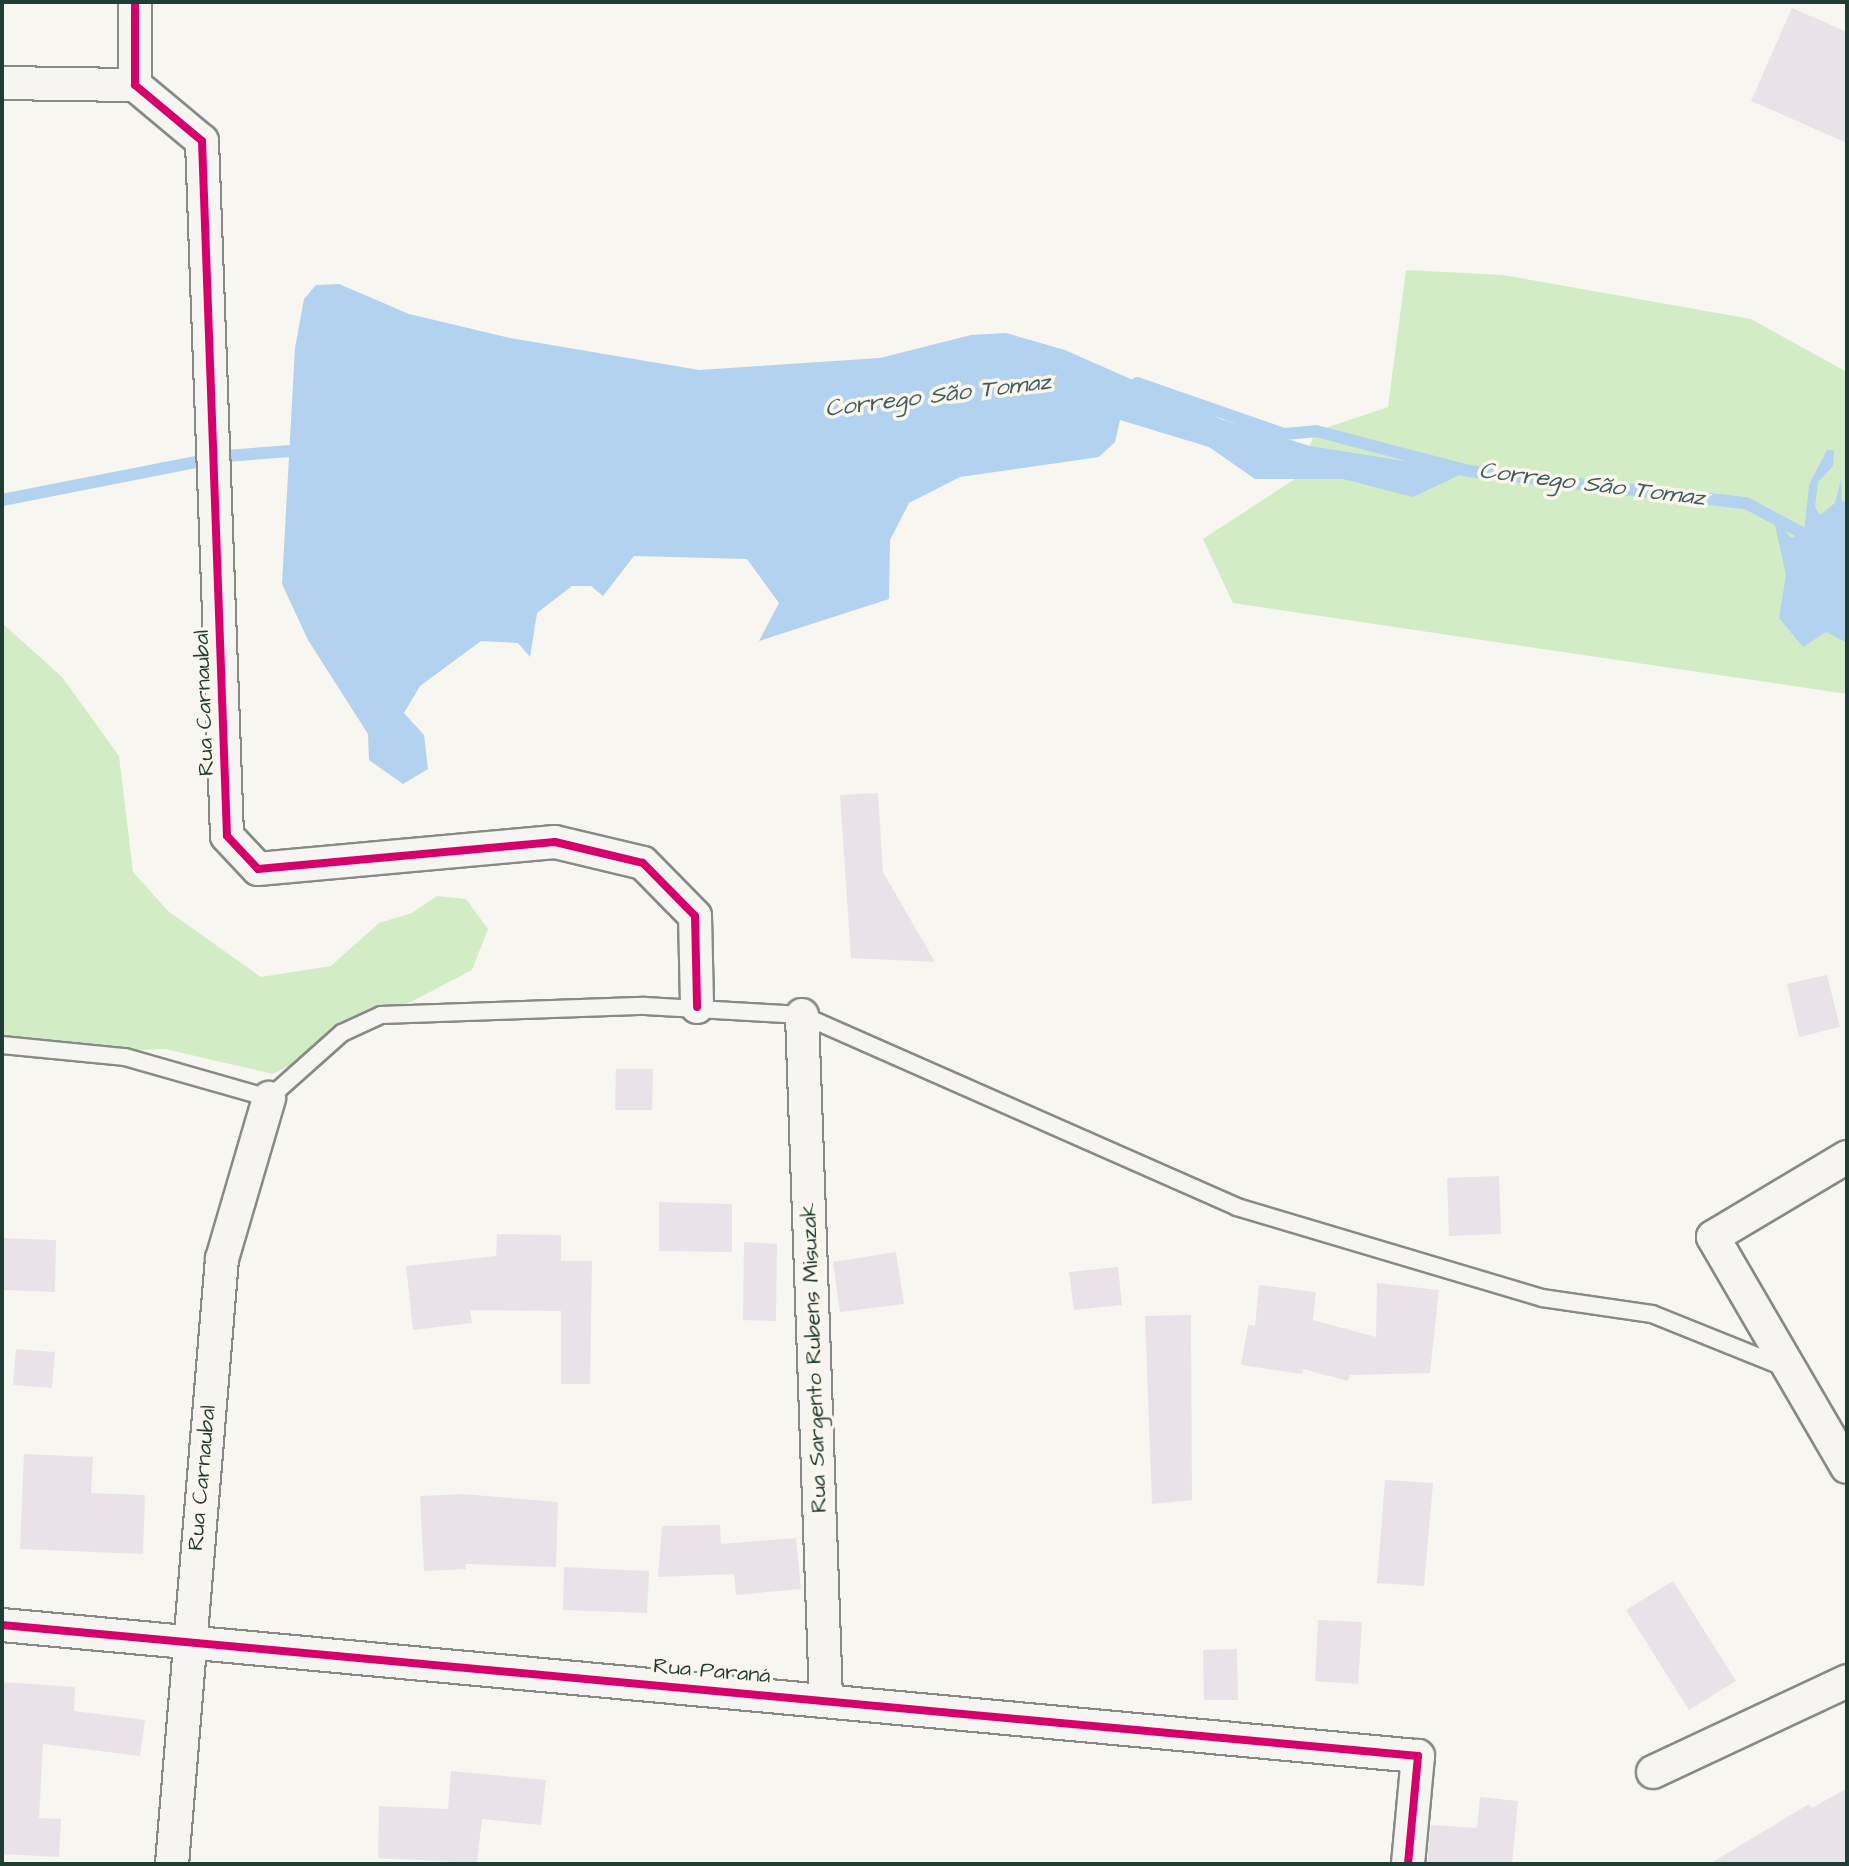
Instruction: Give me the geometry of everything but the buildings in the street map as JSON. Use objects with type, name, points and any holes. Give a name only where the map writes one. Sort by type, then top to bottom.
[{"type":"street","points":[[2,83],[135,85],[135,2]]},
{"type":"street","name":"Rua Carnaubal","points":[[135,85],[202,141],[227,836],[258,869],[555,842],[643,863],[695,916],[697,1007]]},
{"type":"street","name":"Rua Sargento Rubens Misuzak","points":[[802,1015],[826,1700]]},
{"type":"street","name":"Rua Carnaubal","points":[[172,1864],[188,1640],[222,1259],[269,1098]]},
{"type":"street","points":[[1847,1157],[1713,1237],[1795,1372],[1847,1467]]},
{"type":"street","name":"Rua Paraná","points":[[2,1625],[1418,1756],[1408,1864]]},
{"type":"street","points":[[1653,1772],[1847,1681]]},
{"type":"lane","points":[[2,1045],[125,1057],[269,1098],[342,1033],[381,1015],[697,1007],[802,1015],[1237,1207],[1542,1298],[1652,1314],[1795,1372]]},
{"type":"green space","points":[[1406,270],[1503,275],[1751,319],[1847,372],[1847,694],[1233,603],[1203,539],[1295,479],[1316,431],[1388,407]]},
{"type":"green space","points":[[2,623],[62,677],[119,756],[133,872],[168,911],[261,977],[331,966],[379,923],[412,913],[437,896],[466,899],[488,929],[472,970],[273,1074],[165,1049],[2,1055]]},
{"type":"water","points":[[339,284],[409,314],[510,338],[699,370],[880,358],[971,335],[1006,333],[1065,350],[1221,419],[1310,446],[1468,471],[1413,497],[1343,479],[1255,479],[1209,447],[1120,420],[1115,442],[1099,457],[960,477],[909,503],[890,540],[889,599],[759,641],[779,603],[747,559],[634,556],[603,596],[591,586],[572,586],[537,613],[530,657],[518,643],[481,641],[420,686],[404,713],[424,735],[428,769],[403,784],[369,760],[368,734],[308,640],[282,584],[295,348],[304,299],[316,285]]},
{"type":"water","points":[[1827,450],[1834,450],[1833,466],[1818,482],[1815,507],[1820,515],[1835,503],[1841,479],[1842,502],[1847,500],[1847,643],[1826,632],[1803,647],[1779,618],[1786,575],[1773,516],[1791,538],[1804,533],[1809,485]]},
{"type":"waterway","name":"Corrego São Tomaz","points":[[1137,383],[1284,434],[1316,431],[1468,471],[1746,503],[1817,541]]},
{"type":"waterway","name":"Corrego São Tomaz","points":[[2,500],[226,456],[304,450]]},
{"type":"cycle path","points":[[135,2],[135,85],[202,141],[227,836],[258,869],[555,842],[643,863],[695,916],[697,1007]]},
{"type":"cycle path","points":[[2,1625],[1418,1756],[1408,1864]]}]
